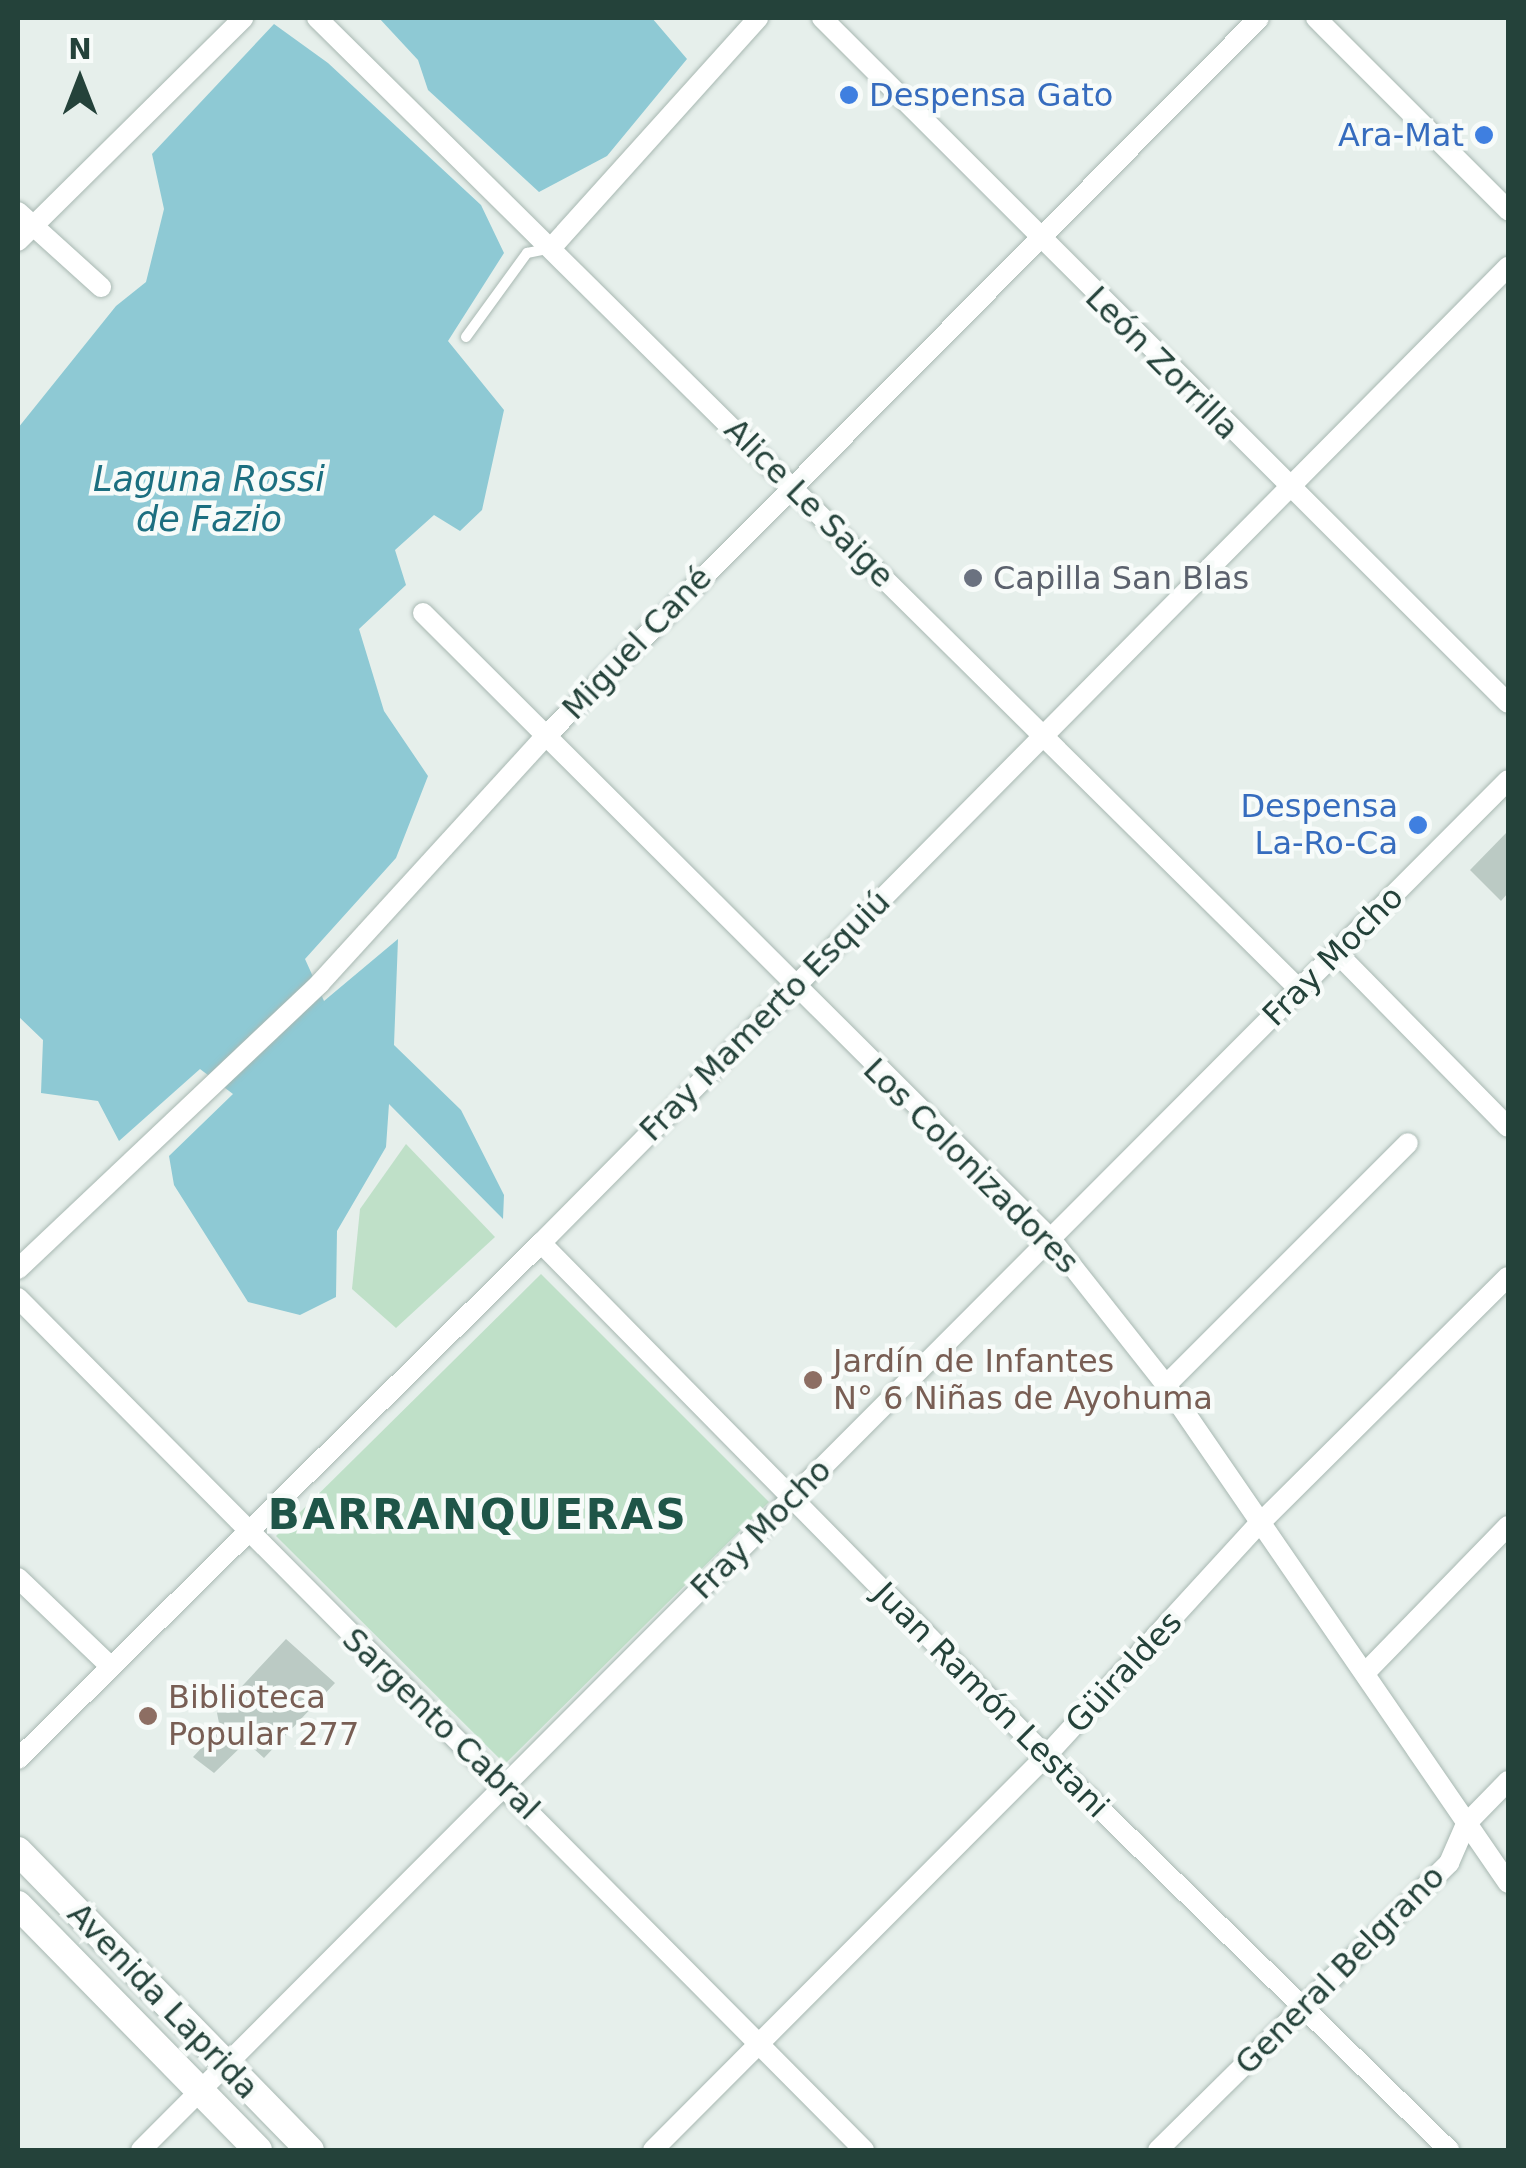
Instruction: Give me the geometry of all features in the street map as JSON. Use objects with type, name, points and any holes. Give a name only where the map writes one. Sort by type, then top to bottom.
[{"type":"main road","name":"Avenida Laprida","points":[[18,1851],[310,2150]]},
{"type":"main road","name":"Avenida Laprida","points":[[18,1905],[258,2150]]},
{"type":"street","points":[[101,287],[22,226],[243,18]]},
{"type":"street","name":"Alice Le Saige","points":[[317,18],[1300,990]]},
{"type":"street","points":[[552,247],[758,18]]},
{"type":"street","name":"León Zorrilla","points":[[822,18],[1038,240],[1508,703]]},
{"type":"street","name":"Miguel Cané","points":[[18,1269],[320,982],[543,739],[791,484],[1259,18]]},
{"type":"street","points":[[1316,18],[1508,210]]},
{"type":"street","name":"Fray Mamerto Esquiú","points":[[18,1759],[540,1244],[1286,487],[1508,268]]},
{"type":"street","name":"Los Colonizadores","points":[[422,613],[793,988],[1050,1238],[1166,1385],[1258,1524],[1508,1882]]},
{"type":"street","name":"Fray Mocho","points":[[141,2150],[1508,780]]},
{"type":"street","points":[[1336,952],[1508,1127]]},
{"type":"street","points":[[1166,1385],[1408,1143]]},
{"type":"street","name":"Juan Ramón Lestani","points":[[540,1244],[1046,1756],[1449,2150]]},
{"type":"street","name":"Güiraldes","points":[[653,2150],[1046,1756],[1258,1524],[1508,1277]]},
{"type":"street","name":"Sargento Cabral","points":[[18,1298],[864,2150]]},
{"type":"street","points":[[1365,1673],[1508,1526]]},
{"type":"street","points":[[18,1578],[110,1666]]},
{"type":"street","name":"General Belgrano","points":[[1158,2150],[1448,1862],[1466,1824],[1508,1781]]},
{"type":"lane","points":[[466,337],[527,253],[552,247]]},
{"type":"green space","points":[[406,1144],[495,1237],[396,1328],[352,1289],[360,1209]]},
{"type":"green space","points":[[541,1274],[769,1502],[505,1764],[276,1536]]},
{"type":"water","points":[[379,18],[652,18],[687,59],[607,156],[539,192],[428,90],[418,60]]},
{"type":"water","name":"Laguna Rossi de Fazio","points":[[274,24],[328,63],[481,205],[504,253],[448,341],[504,410],[482,510],[460,531],[434,515],[395,550],[406,585],[359,629],[384,711],[428,776],[396,858],[305,959],[324,1001],[398,939],[394,1045],[461,1110],[504,1195],[503,1219],[389,1104],[386,1147],[337,1231],[336,1297],[300,1315],[248,1302],[174,1185],[169,1156],[233,1094],[200,1069],[119,1141],[98,1101],[41,1093],[43,1040],[18,1016],[18,428],[116,306],[146,282],[164,209],[152,154]]},
{"type":"building","points":[[1508,831],[1508,893],[1501,901],[1470,870]]},
{"type":"building","points":[[286,1639],[335,1683],[264,1758],[246,1742],[214,1773],[193,1757],[220,1728],[217,1713]]},
{"type":"place","name":"Despensa Gato","points":[[849,95]]},
{"type":"place","name":"Ara-Mat","points":[[1484,135]]},
{"type":"place","name":"Capilla San Blas","points":[[973,578]]},
{"type":"place","name":"Despensa La-Ro-Ca","points":[[1418,825]]},
{"type":"place","name":"Jardín de Infantes N° 6 Niñas de Ayohuma","points":[[813,1380]]},
{"type":"place","name":"Biblioteca Popular 277","points":[[148,1716]]},
{"type":"district","name":"BARRANQUERAS","points":[[478,1515]]}]
